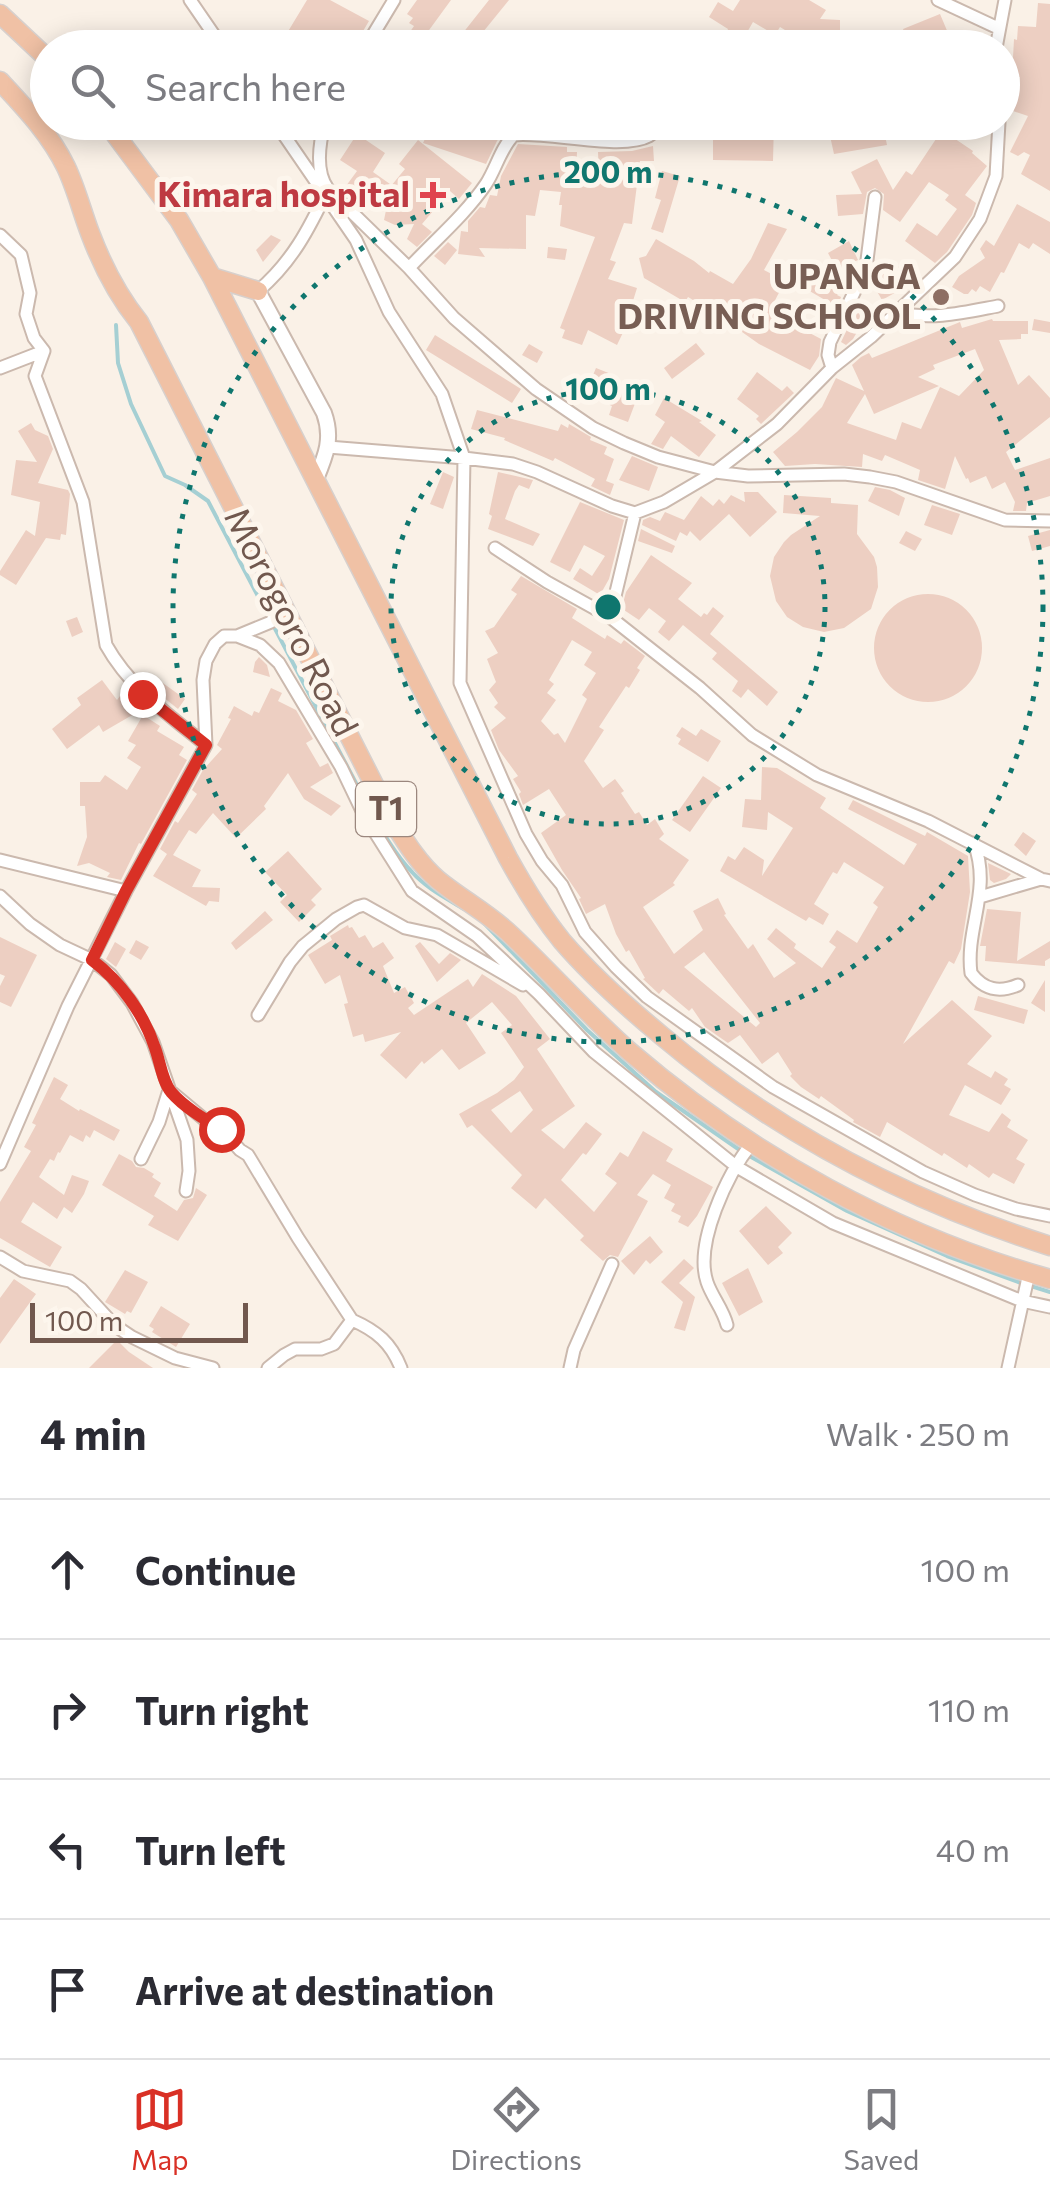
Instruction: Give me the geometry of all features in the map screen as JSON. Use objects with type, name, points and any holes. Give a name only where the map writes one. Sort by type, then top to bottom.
[{"type":"highway","points":[[0,14],[30,42]]},
{"type":"highway","name":"Morogoro Road","points":[[0,81],[30,114]]},
{"type":"highway","name":"Morogoro Road","points":[[50,140],[69,172],[103,266],[139,322],[392,820],[425,868],[500,925],[633,1054],[752,1143],[887,1217],[984,1258],[1050,1279]]},
{"type":"highway","name":"T1","points":[[119,140],[179,220],[212,277],[508,858],[532,900],[562,940],[634,1013],[722,1084],[822,1149],[944,1208],[1050,1246]]},
{"type":"highway","points":[[212,277],[258,291]]},
{"type":"street","points":[[190,0],[211,30]]},
{"type":"street","points":[[376,30],[394,0]]},
{"type":"street","points":[[938,0],[998,28],[1004,0]]},
{"type":"street","points":[[288,140],[327,192],[356,240],[390,312],[442,394],[464,458],[460,683],[526,834],[562,885],[585,932],[648,997],[773,1088],[923,1172],[974,1195],[1050,1216]]},
{"type":"street","points":[[323,140],[319,165],[327,192],[409,268],[454,318],[536,390],[593,428],[658,457],[715,472],[870,477],[896,482],[1006,520],[1050,521]]},
{"type":"street","points":[[409,268],[479,193],[508,140]]},
{"type":"street","points":[[328,448],[514,464],[635,513],[664,502],[715,472],[776,424],[955,258],[988,201],[996,176],[997,140]]},
{"type":"street","points":[[316,480],[328,448],[324,413],[258,291],[304,238],[327,192]]},
{"type":"street","points":[[832,368],[830,342],[866,268],[875,197]]},
{"type":"street","points":[[0,235],[21,254],[30,292],[26,314],[34,338],[44,351]]},
{"type":"street","points":[[898,312],[914,316],[951,314],[998,306]]},
{"type":"street","points":[[0,368],[44,351]]},
{"type":"street","points":[[44,351],[36,376],[84,502],[106,645],[142,694],[206,745]]},
{"type":"street","points":[[610,617],[635,513]]},
{"type":"street","points":[[496,548],[610,617],[752,735],[817,776],[974,844],[1045,880]]},
{"type":"street","points":[[0,1164],[68,1006],[206,745],[206,661],[224,636],[237,636],[271,622],[282,604]]},
{"type":"street","points":[[237,636],[260,646],[279,664],[412,891],[477,936],[594,1052],[736,1167],[833,1223],[1022,1301],[1050,1307]]},
{"type":"street","points":[[974,844],[980,863],[980,897],[970,949],[971,973],[987,988],[1006,990],[1018,985]]},
{"type":"street","points":[[0,860],[126,891]]},
{"type":"street","points":[[980,897],[1045,880]]},
{"type":"street","points":[[0,896],[30,924],[111,974],[132,1003],[153,1042],[187,1140],[186,1191]]},
{"type":"street","points":[[258,1015],[303,946],[336,919],[364,906],[405,928],[437,935],[539,994]]},
{"type":"street","points":[[141,1159],[159,1122],[168,1090]]},
{"type":"street","points":[[168,1090],[221,1129],[248,1155],[352,1320],[373,1329],[392,1346],[401,1368]]},
{"type":"street","points":[[727,1325],[707,1281],[708,1227],[736,1167],[752,1143]]},
{"type":"street","points":[[0,1257],[22,1271],[76,1284],[132,1337],[161,1352],[213,1368]]},
{"type":"street","points":[[570,1368],[574,1350],[612,1264]]},
{"type":"street","points":[[1008,1368],[1030,1273]]},
{"type":"street","points":[[268,1368],[296,1349],[322,1349],[334,1344],[352,1320]]},
{"type":"building","points":[[307,0],[330,0],[369,21],[364,30],[289,30]]},
{"type":"building","points":[[417,0],[451,0],[429,30],[411,30],[414,26],[409,23],[413,18],[407,14]]},
{"type":"building","points":[[489,0],[509,0],[485,30],[465,30]]},
{"type":"building","points":[[740,0],[809,0],[826,10],[820,19],[840,20],[840,30],[767,30],[753,22],[748,30],[728,30],[709,17],[718,2],[733,11]]},
{"type":"building","points":[[1038,3],[1050,4],[1050,191],[1021,174],[1030,155],[1010,152],[1016,140],[1020,140],[1028,116],[1020,113],[1018,26],[1036,27]]},
{"type":"building","points":[[940,14],[947,30],[903,30]]},
{"type":"building","points":[[353,140],[366,140],[385,153],[373,172],[390,184],[373,205],[346,186],[357,171],[340,160]]},
{"type":"building","name":"Kimara hospital","points":[[418,140],[472,183],[459,199],[450,191],[422,224],[432,232],[417,247],[407,239],[414,224],[395,225],[384,220],[391,186],[405,169],[399,164]]},
{"type":"building","points":[[424,140],[498,140],[486,164],[423,143]]},
{"type":"building","points":[[713,140],[774,140],[773,161],[713,160]]},
{"type":"building","points":[[831,140],[886,140],[887,145],[834,154]]},
{"type":"building","points":[[935,140],[957,140],[987,166],[965,195],[976,203],[972,215],[935,263],[905,241],[917,223],[937,236],[957,209],[945,200],[949,195],[929,182],[900,222],[883,210],[884,194],[875,188],[867,192],[863,214],[838,216],[836,195],[862,194],[851,172],[877,159],[893,190],[906,171],[912,175]]},
{"type":"building","points":[[518,144],[567,147],[567,152],[577,152],[576,176],[599,178],[598,152],[653,146],[654,161],[640,161],[632,224],[624,223],[610,260],[616,262],[608,279],[637,288],[630,318],[617,345],[588,330],[582,345],[562,338],[565,330],[560,328],[595,237],[560,226],[561,192],[540,190],[535,216],[526,215],[526,249],[479,248],[485,257],[458,254],[461,231],[468,232],[468,221],[480,207],[485,208],[490,195],[497,196],[501,176]]},
{"type":"building","points":[[662,171],[680,176],[663,233],[651,229],[661,200],[655,198]]},
{"type":"building","points":[[1017,204],[1050,222],[1050,254],[1033,243],[1029,249],[1019,243],[990,292],[980,286],[976,292],[972,289],[964,294],[952,287],[959,276],[985,258],[980,249],[986,240],[994,246]]},
{"type":"building","points":[[768,223],[787,229],[764,270],[785,281],[770,310],[803,333],[804,330],[821,339],[819,356],[810,370],[759,344],[688,297],[685,302],[644,278],[639,258],[646,256],[656,239],[733,284],[751,259]]},
{"type":"building","points":[[271,235],[281,240],[263,262],[256,250]]},
{"type":"building","points":[[849,241],[858,260],[837,270],[828,253]]},
{"type":"building","points":[[448,242],[457,250],[445,265],[434,256]]},
{"type":"building","points":[[548,247],[567,249],[565,260],[547,258]]},
{"type":"building","points":[[797,264],[840,291],[837,307],[789,279]]},
{"type":"building","points":[[898,266],[909,285],[882,300],[871,281]]},
{"type":"building","points":[[858,307],[868,313],[846,345],[841,342]]},
{"type":"building","points":[[992,319],[1028,321],[1028,334],[1021,334],[1021,339],[999,340],[1018,385],[1029,375],[1050,398],[1050,417],[1006,452],[1015,470],[1050,458],[1050,496],[1027,503],[1026,511],[1013,511],[1015,502],[1005,482],[992,489],[986,476],[970,483],[955,456],[945,489],[918,480],[920,470],[885,455],[882,461],[863,454],[862,467],[785,466],[773,452],[822,407],[836,378],[864,391],[852,365],[861,357],[869,353],[872,358],[960,322],[962,328]],"holes":[[[975,349],[984,370],[959,396],[940,387],[921,429],[902,422],[896,440],[847,423],[865,394],[874,414],[939,386],[918,377],[935,369],[933,365]]]},
{"type":"building","points":[[1034,319],[1050,322],[1050,333],[1032,330]]},
{"type":"building","points":[[435,335],[521,389],[512,403],[426,350]]},
{"type":"building","points":[[696,343],[705,354],[672,379],[664,368]]},
{"type":"building","points":[[529,344],[543,352],[537,363],[522,355]]},
{"type":"building","points":[[596,368],[611,374],[606,386],[637,398],[628,422],[609,415],[612,406],[585,394]]},
{"type":"building","points":[[757,372],[782,391],[787,386],[794,393],[761,424],[756,419],[759,416],[737,399]]},
{"type":"building","points":[[664,398],[702,421],[699,422],[716,435],[699,457],[671,436],[663,449],[651,444],[665,422],[655,415]]},
{"type":"building","points":[[477,410],[558,431],[561,424],[568,428],[569,424],[607,447],[604,454],[614,459],[606,481],[614,484],[610,495],[591,486],[595,479],[555,458],[553,461],[505,438],[471,429]]},
{"type":"building","points":[[31,423],[35,430],[48,436],[53,449],[38,483],[68,490],[70,494],[66,535],[61,534],[60,540],[46,538],[16,585],[0,575],[0,571],[26,530],[35,536],[40,502],[11,495],[16,460],[37,462],[18,431]]},
{"type":"building","points":[[632,456],[658,467],[649,491],[619,480]]},
{"type":"building","points":[[443,472],[454,477],[443,509],[430,504]]},
{"type":"building","points":[[498,472],[533,480],[529,489],[519,485],[505,519],[540,534],[533,546],[488,529]]},
{"type":"building","points":[[875,487],[905,498],[899,516],[868,501]]},
{"type":"building","points":[[744,492],[758,492],[777,512],[750,537],[729,514],[700,541],[690,531],[687,536],[680,532],[676,541],[642,525],[650,517],[660,521],[665,512],[684,520],[701,496],[713,506],[719,499],[724,504],[731,495],[745,502]]},
{"type":"building","points":[[784,495],[831,498],[831,503],[858,505],[857,534],[874,557],[878,587],[871,609],[844,628],[824,632],[803,627],[787,617],[776,601],[770,576],[774,557],[791,535],[820,516],[783,513]]},
{"type":"building","points":[[580,502],[624,520],[609,579],[600,595],[573,579],[580,568],[592,576],[605,556],[584,545],[570,572],[550,562]]},
{"type":"building","points":[[932,505],[960,514],[952,535],[924,525]]},
{"type":"building","points":[[641,529],[675,546],[672,553],[638,541]]},
{"type":"building","points":[[1050,530],[1050,546],[1032,551],[1028,536]]},
{"type":"building","points":[[906,531],[922,539],[915,551],[899,543]]},
{"type":"building","points":[[651,555],[692,583],[678,599],[701,617],[713,607],[724,616],[710,634],[778,692],[767,706],[748,689],[741,698],[732,691],[738,681],[712,659],[717,653],[683,625],[669,641],[658,632],[666,621],[649,608],[639,620],[624,610],[626,592]]},
{"type":"building","points":[[521,576],[577,609],[572,618],[605,639],[607,635],[621,644],[624,640],[645,656],[629,688],[626,686],[599,727],[604,730],[584,761],[603,788],[615,779],[635,814],[639,812],[647,825],[655,819],[664,834],[659,839],[689,860],[675,885],[643,907],[674,954],[703,930],[693,911],[718,898],[724,915],[748,949],[753,944],[774,978],[796,963],[767,939],[776,928],[796,944],[794,948],[822,968],[836,947],[829,942],[837,930],[857,943],[878,907],[873,903],[884,887],[844,862],[837,874],[833,872],[814,904],[829,914],[823,925],[809,917],[806,921],[720,871],[728,856],[735,860],[744,847],[764,860],[762,876],[793,828],[768,812],[767,830],[742,827],[745,799],[761,800],[762,767],[777,768],[826,798],[820,808],[904,865],[917,844],[848,809],[853,800],[925,836],[927,832],[968,856],[970,892],[961,949],[954,964],[949,961],[903,1044],[952,1000],[992,1036],[967,1064],[991,1078],[995,1071],[1008,1079],[1004,1085],[1011,1089],[1001,1105],[965,1085],[949,1115],[989,1132],[1002,1113],[1011,1120],[1007,1127],[1028,1140],[1016,1159],[1025,1164],[1014,1184],[993,1173],[989,1178],[944,1153],[942,1156],[887,1122],[880,1137],[853,1122],[821,1096],[819,1099],[801,1087],[790,1076],[778,1052],[762,1064],[740,1035],[728,1043],[705,1027],[692,1008],[689,1011],[663,989],[659,994],[643,979],[629,950],[626,952],[605,904],[586,914],[581,898],[541,833],[566,815],[549,789],[523,805],[513,779],[518,776],[499,750],[491,730],[506,718],[494,707],[498,703],[489,690],[496,682],[487,659],[498,653],[485,631],[494,627],[517,594],[511,590]],"holes":[[[572,640],[592,652],[584,665],[596,673],[582,695],[587,699],[565,743],[541,721],[556,700],[547,693],[554,684],[549,680]],[[704,952],[760,1023],[756,1027],[684,967]]]},
{"type":"building","points":[[928,594],[949,598],[966,610],[978,627],[982,648],[978,669],[966,686],[949,698],[928,702],[907,698],[890,686],[878,669],[874,648],[878,627],[890,610],[907,598]]},
{"type":"building","points":[[77,617],[83,632],[72,637],[66,621]]},
{"type":"building","points":[[259,657],[267,665],[270,677],[253,672]]},
{"type":"building","points":[[102,680],[117,700],[126,688],[134,696],[130,702],[141,710],[103,732],[99,725],[67,749],[52,729],[81,705],[77,698]]},
{"type":"building","points":[[160,681],[185,699],[178,709],[153,689]]},
{"type":"building","points":[[271,688],[282,693],[278,701],[296,710],[313,739],[306,743],[320,767],[328,763],[333,773],[310,787],[341,806],[331,816],[304,799],[288,773],[264,806],[266,809],[236,838],[213,813],[196,834],[189,830],[173,855],[201,870],[192,887],[220,888],[219,902],[209,901],[206,906],[153,876],[167,854],[160,849],[175,821],[178,823],[197,794],[192,790],[203,770],[222,749],[217,745],[234,706],[252,716],[254,711],[259,713]]},
{"type":"building","points":[[143,715],[160,726],[157,731],[184,747],[179,755],[187,760],[121,880],[107,877],[110,873],[89,863],[77,866],[87,837],[85,806],[80,806],[80,782],[100,782],[105,775],[127,790],[141,767],[127,758],[136,745],[128,741]]},
{"type":"building","points":[[682,727],[696,736],[701,729],[721,741],[708,762],[678,744],[681,739],[676,736]]},
{"type":"building","points":[[703,776],[721,788],[690,832],[672,820]]},
{"type":"building","points":[[1023,832],[1036,841],[1026,856],[1014,845]]},
{"type":"building","points":[[288,851],[322,889],[311,900],[316,905],[299,922],[280,902],[287,895],[265,872]]},
{"type":"building","points":[[988,863],[1011,874],[994,883]]},
{"type":"building","points":[[987,909],[1021,912],[1017,961],[1050,941],[1050,958],[1045,966],[985,961],[986,946],[980,946]]},
{"type":"building","points":[[265,911],[273,920],[236,950],[231,943]]},
{"type":"building","points":[[348,925],[359,938],[365,935],[373,948],[383,942],[394,958],[383,966],[394,993],[405,987],[414,1003],[408,1008],[414,1015],[468,979],[473,987],[482,974],[516,996],[550,1039],[537,1049],[575,1106],[541,1130],[564,1149],[586,1122],[602,1134],[561,1180],[594,1212],[617,1183],[605,1174],[620,1152],[628,1157],[643,1131],[673,1149],[666,1161],[713,1187],[697,1216],[688,1227],[678,1222],[681,1216],[671,1211],[675,1204],[664,1198],[671,1185],[653,1174],[637,1195],[648,1201],[618,1257],[610,1255],[603,1261],[545,1198],[536,1209],[511,1188],[522,1175],[472,1125],[467,1128],[459,1114],[497,1093],[524,1067],[501,1033],[512,1025],[492,1002],[466,1023],[486,1053],[459,1070],[442,1049],[424,1064],[422,1061],[406,1079],[380,1055],[401,1032],[365,1042],[363,1034],[353,1037],[340,975],[325,984],[308,955],[332,940],[330,936]],"holes":[[[520,1091],[533,1110],[511,1133],[491,1110]]]},
{"type":"building","points":[[0,937],[37,955],[11,1007],[0,1002],[0,986],[5,976],[0,974]]},
{"type":"building","points":[[136,940],[149,947],[141,960],[129,953]]},
{"type":"building","points":[[115,942],[126,949],[116,967],[106,959]]},
{"type":"building","points":[[420,942],[439,964],[450,953],[461,960],[437,982],[415,946]]},
{"type":"building","points":[[1045,980],[1045,1012],[1031,1003]]},
{"type":"building","points":[[978,996],[1028,1010],[1024,1024],[974,1010]]},
{"type":"building","points":[[54,1077],[68,1085],[60,1099],[120,1130],[114,1141],[94,1130],[83,1142],[70,1135],[39,1177],[64,1195],[72,1175],[89,1181],[72,1213],[64,1207],[57,1219],[33,1202],[21,1222],[62,1247],[50,1267],[0,1238],[0,1202],[31,1151],[24,1147]]},
{"type":"building","points":[[119,1154],[154,1174],[152,1177],[161,1183],[154,1196],[177,1211],[184,1200],[193,1198],[196,1188],[207,1195],[178,1241],[148,1225],[154,1216],[102,1185]]},
{"type":"building","points":[[766,1206],[792,1233],[778,1247],[783,1253],[768,1265],[739,1231]]},
{"type":"building","points":[[650,1236],[663,1252],[650,1264],[646,1260],[634,1275],[621,1261]]},
{"type":"building","points":[[684,1259],[694,1268],[679,1283],[695,1297],[685,1331],[674,1328],[683,1302],[661,1282]]},
{"type":"building","points":[[748,1268],[763,1302],[739,1316],[722,1283]]},
{"type":"building","points":[[125,1270],[148,1282],[131,1313],[125,1314],[105,1302]]},
{"type":"building","points":[[14,1279],[36,1294],[0,1344],[0,1298]]},
{"type":"building","points":[[161,1306],[190,1324],[176,1347],[149,1326]]},
{"type":"building","points":[[117,1340],[129,1352],[153,1368],[89,1368]]},
{"type":"waterway","points":[[116,325],[118,363],[131,404],[165,476],[208,501],[368,806],[405,865],[436,892],[464,909]]},
{"type":"waterway","points":[[484,923],[587,1030],[656,1092],[744,1153],[847,1211],[947,1256],[1021,1283]]},
{"type":"waterway","points":[[1031,1286],[1050,1292]]},
{"type":"place","name":"Kimara hospital","points":[[433,195]]},
{"type":"place","name":"UPANGA DRIVING SCHOOL","points":[[941,297]]},
{"type":"route","points":[[142,694],[206,745],[92,960],[111,974],[132,1003],[153,1042],[168,1090],[221,1129]]}]
